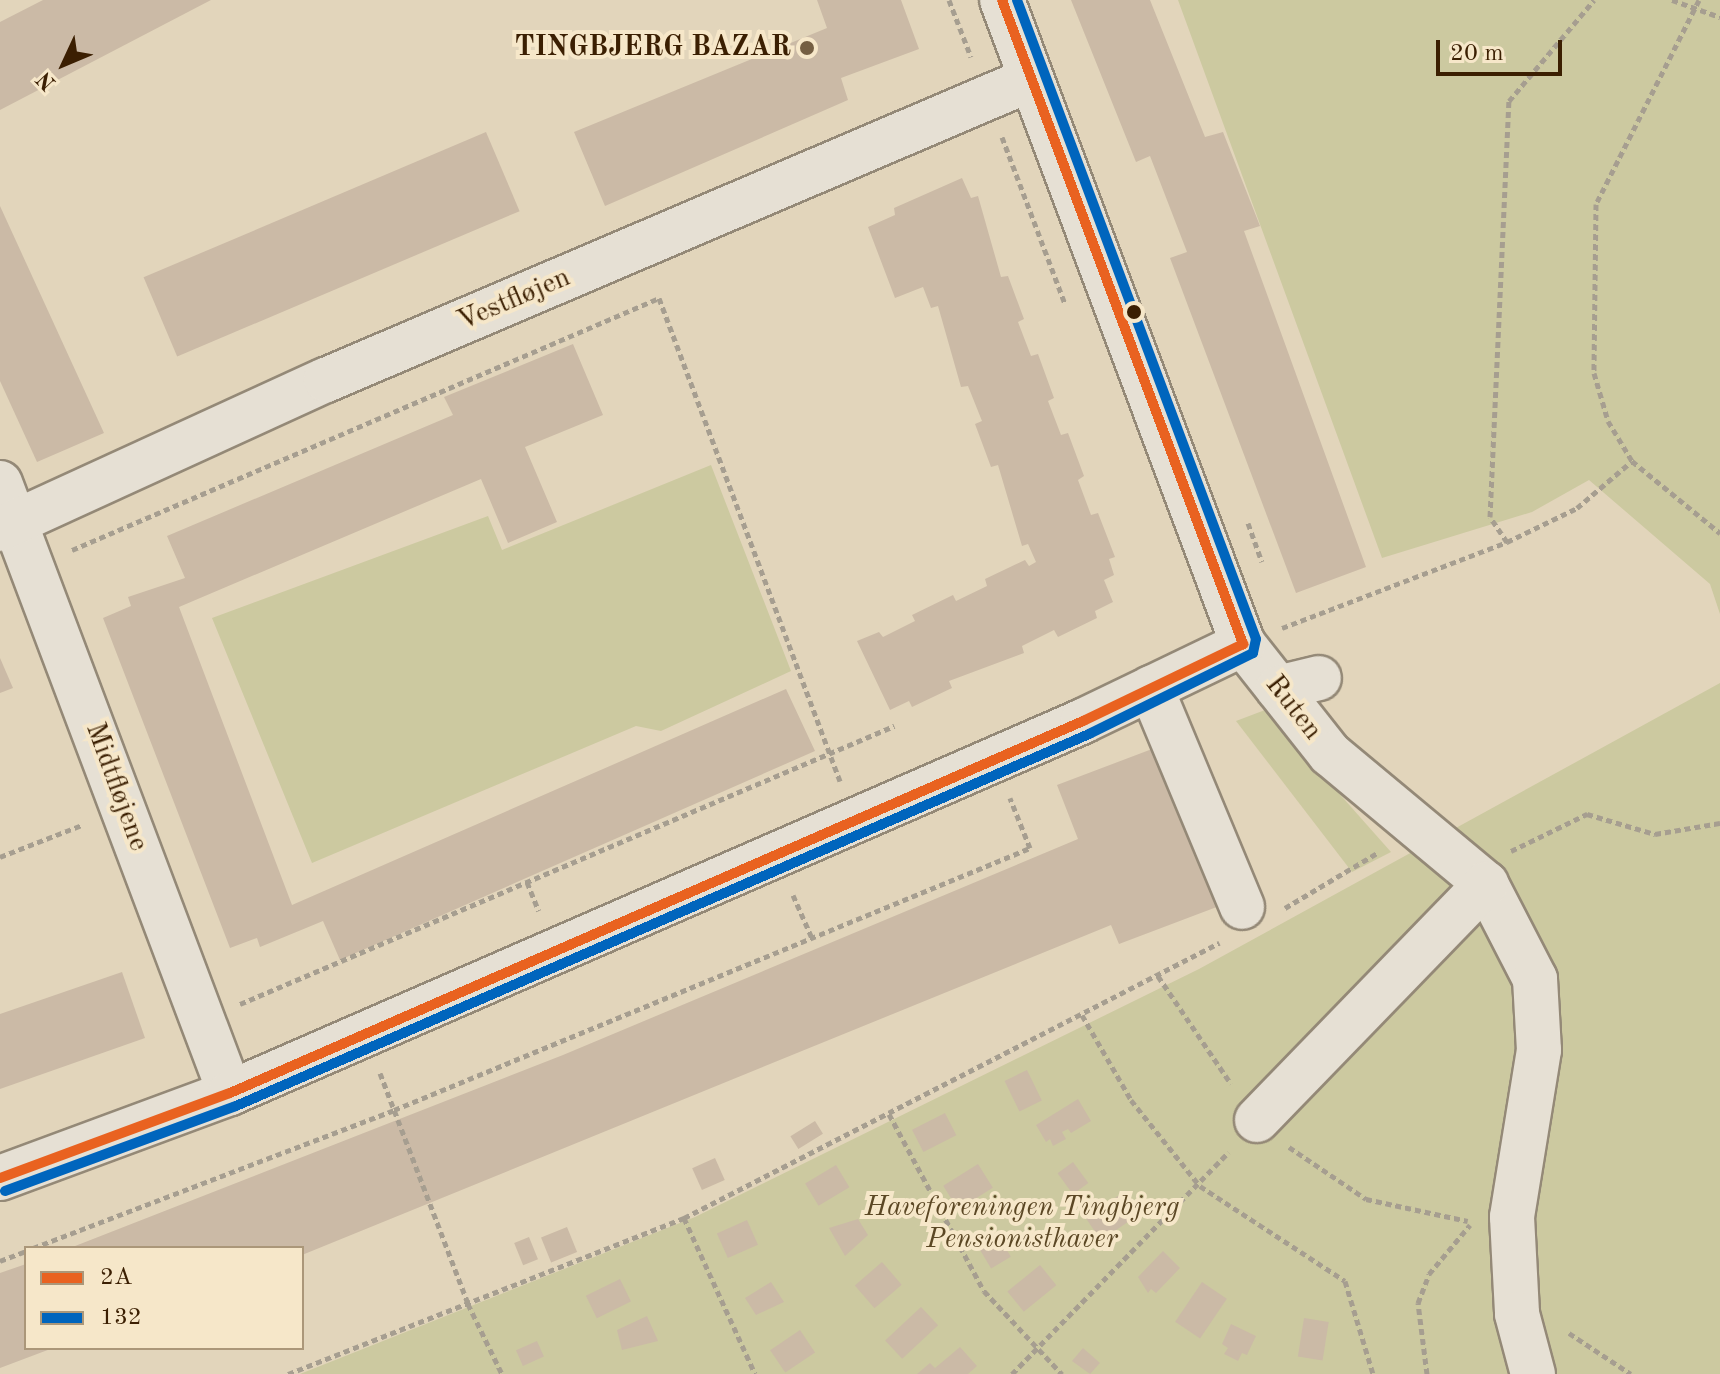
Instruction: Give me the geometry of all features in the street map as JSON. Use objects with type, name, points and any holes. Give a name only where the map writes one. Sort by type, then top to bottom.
[{"type":"street","name":"Ruten","points":[[1002,0],[1031,79],[1265,630],[1298,683],[1330,754],[1413,826],[1494,870],[1535,979],[1539,1050],[1512,1217],[1517,1314],[1533,1374]]},
{"type":"street","name":"Vestfløjen","points":[[9,526],[326,380],[1031,79]]},
{"type":"street","name":"Midtfløjene","points":[[0,483],[9,526],[34,566],[230,1093]]},
{"type":"street","points":[[0,1178],[230,1093],[366,1035],[995,760],[1151,688],[1265,630]]},
{"type":"street","points":[[1151,688],[1249,919]]},
{"type":"street","points":[[1257,1120],[1494,870]]},
{"type":"path","points":[[1507,542],[1490,517],[1509,101],[1594,0]]},
{"type":"path","points":[[1672,0],[1720,17]]},
{"type":"path","points":[[1699,0],[1596,204],[1594,373],[1608,421],[1632,461],[1720,533]]},
{"type":"path","points":[[34,566],[659,298],[855,822]]},
{"type":"path","points":[[1298,683],[1265,630],[1507,542],[1577,508],[1632,461]]},
{"type":"path","points":[[1242,509],[1264,570]]},
{"type":"path","points":[[203,1020],[894,726]]},
{"type":"path","points":[[38,1246],[394,1110],[1030,848],[995,760]]},
{"type":"path","points":[[0,857],[125,809]]},
{"type":"path","points":[[1494,870],[1587,814],[1655,834],[1720,823]]},
{"type":"path","points":[[288,1374],[684,1218],[1158,976],[1249,919],[1350,874],[1413,826]]},
{"type":"path","points":[[1158,976],[1257,1120],[1309,1164],[1366,1199],[1473,1221],[1429,1274],[1418,1303],[1427,1374]]},
{"type":"path","points":[[1082,1015],[1131,1100],[1200,1186],[1345,1281],[1373,1374]]},
{"type":"path","points":[[366,1035],[468,1304],[502,1374]]},
{"type":"path","points":[[889,1114],[975,1278],[1036,1349],[1062,1374]]},
{"type":"path","points":[[1012,1374],[1200,1186],[1257,1120]]},
{"type":"path","points":[[684,1218],[755,1374]]},
{"type":"path","points":[[0,1261],[24,1252]]},
{"type":"green space","points":[[1178,0],[1720,0],[1720,614],[1710,584],[1589,480],[1532,512],[1382,558]]},
{"type":"green space","points":[[711,465],[791,671],[661,731],[636,726],[312,863],[212,618],[488,516],[502,550]]},
{"type":"green space","name":"Haveforeningen Tingbjerg Pensionisthaver","points":[[1720,683],[1720,1374],[300,1374],[695,1217],[1199,969]]},
{"type":"green space","points":[[1265,710],[1391,852],[1352,872],[1236,721]]},
{"type":"building","points":[[43,0],[211,0],[0,110],[0,22]]},
{"type":"building","points":[[817,0],[901,0],[919,49],[841,78],[848,100],[605,206],[574,132],[827,28]]},
{"type":"building","points":[[1071,0],[1150,0],[1205,137],[1223,132],[1260,226],[1244,231],[1366,567],[1296,593],[1170,258],[1187,252],[1150,156],[1136,162]]},
{"type":"building","points":[[486,132],[520,211],[177,357],[144,277]]},
{"type":"building","points":[[962,178],[971,198],[978,196],[1001,277],[1008,276],[1024,319],[1018,322],[1031,356],[1038,354],[1054,398],[1048,401],[1061,435],[1068,433],[1084,476],[1078,480],[1091,515],[1098,513],[1115,557],[1109,559],[1114,575],[1104,580],[1113,602],[1095,611],[1097,618],[1058,637],[1054,630],[1022,646],[1024,653],[949,681],[952,688],[912,707],[909,701],[890,710],[857,641],[879,632],[883,637],[915,621],[912,615],[953,595],[956,601],[987,586],[985,579],[1025,560],[1029,566],[1036,562],[1028,544],[1022,546],[998,465],[991,467],[975,424],[982,421],[968,386],[961,387],[938,306],[931,308],[923,287],[895,298],[868,227],[895,215],[894,208]]},
{"type":"building","points":[[0,206],[104,433],[37,462],[0,381]]},
{"type":"building","points":[[573,344],[603,415],[525,447],[557,522],[508,543],[481,479],[179,607],[292,905],[786,689],[815,751],[340,960],[323,921],[260,947],[257,938],[230,948],[103,618],[131,606],[128,597],[185,578],[167,536],[453,415],[444,397]]},
{"type":"building","points":[[0,658],[13,688],[0,693]]},
{"type":"building","points":[[1160,746],[1222,905],[1119,944],[1111,925],[304,1254],[304,1246],[75,1246],[563,1055],[1078,839],[1057,785]]},
{"type":"building","points":[[122,972],[145,1038],[0,1089],[0,1014]]},
{"type":"building","points":[[1027,1070],[1042,1101],[1019,1112],[1005,1081]]},
{"type":"building","points":[[1078,1099],[1091,1121],[1071,1133],[1068,1129],[1062,1132],[1066,1139],[1053,1146],[1050,1139],[1046,1142],[1036,1125]]},
{"type":"building","points":[[945,1113],[956,1135],[923,1152],[912,1130]]},
{"type":"building","points":[[815,1121],[823,1134],[798,1149],[790,1136]]},
{"type":"building","points":[[715,1158],[725,1180],[702,1190],[692,1168]]},
{"type":"building","points":[[1073,1162],[1088,1183],[1073,1194],[1058,1173]]},
{"type":"building","points":[[978,1164],[993,1188],[958,1209],[943,1186]]},
{"type":"building","points":[[836,1165],[849,1187],[819,1206],[805,1184]]},
{"type":"building","points":[[1118,1196],[1133,1218],[1101,1240],[1086,1218]]},
{"type":"building","points":[[858,1219],[868,1235],[845,1256],[829,1228]]},
{"type":"building","points":[[747,1220],[758,1245],[728,1258],[717,1233]]},
{"type":"building","points":[[567,1227],[577,1252],[551,1263],[541,1237]]},
{"type":"building","points":[[529,1237],[538,1259],[523,1265],[514,1243]]},
{"type":"building","points":[[999,1237],[1011,1257],[991,1269],[979,1249]]},
{"type":"building","points":[[1163,1251],[1180,1268],[1156,1293],[1151,1289],[1148,1293],[1138,1277]]},
{"type":"building","points":[[882,1262],[902,1285],[875,1308],[855,1286]]},
{"type":"building","points":[[24,1265],[24,1350],[48,1350],[0,1368],[0,1273]]},
{"type":"building","points":[[1040,1265],[1056,1285],[1024,1312],[1007,1291]]},
{"type":"building","points":[[620,1279],[631,1301],[597,1318],[586,1296]]},
{"type":"building","points":[[771,1282],[784,1302],[756,1315],[745,1298]]},
{"type":"building","points":[[1202,1282],[1227,1299],[1200,1339],[1175,1322]]},
{"type":"building","points":[[921,1307],[938,1325],[902,1359],[885,1340]]},
{"type":"building","points":[[647,1316],[658,1341],[622,1350],[617,1330]]},
{"type":"building","points":[[1304,1318],[1329,1322],[1323,1360],[1298,1357]]},
{"type":"building","points":[[1231,1324],[1256,1336],[1247,1355],[1242,1353],[1238,1361],[1224,1354],[1228,1348],[1222,1344]]},
{"type":"building","points":[[800,1330],[815,1352],[785,1373],[770,1350]]},
{"type":"building","points":[[537,1341],[544,1357],[523,1366],[516,1350]]},
{"type":"building","points":[[960,1347],[977,1366],[968,1374],[917,1374],[930,1363],[935,1368]]},
{"type":"building","points":[[1083,1348],[1100,1363],[1090,1374],[1072,1361]]},
{"type":"transit line","name":"2A","points":[[1002,0],[1243,644]]},
{"type":"transit line","name":"132","points":[[5,1191],[236,1106],[1089,734],[1253,653],[1256,639],[1017,0]]},
{"type":"transit line","name":"2A","points":[[0,1178],[230,1093],[1083,721],[1243,644]]},
{"type":"place","name":"TINGBJERG BAZAR","points":[[807,48]]}]
